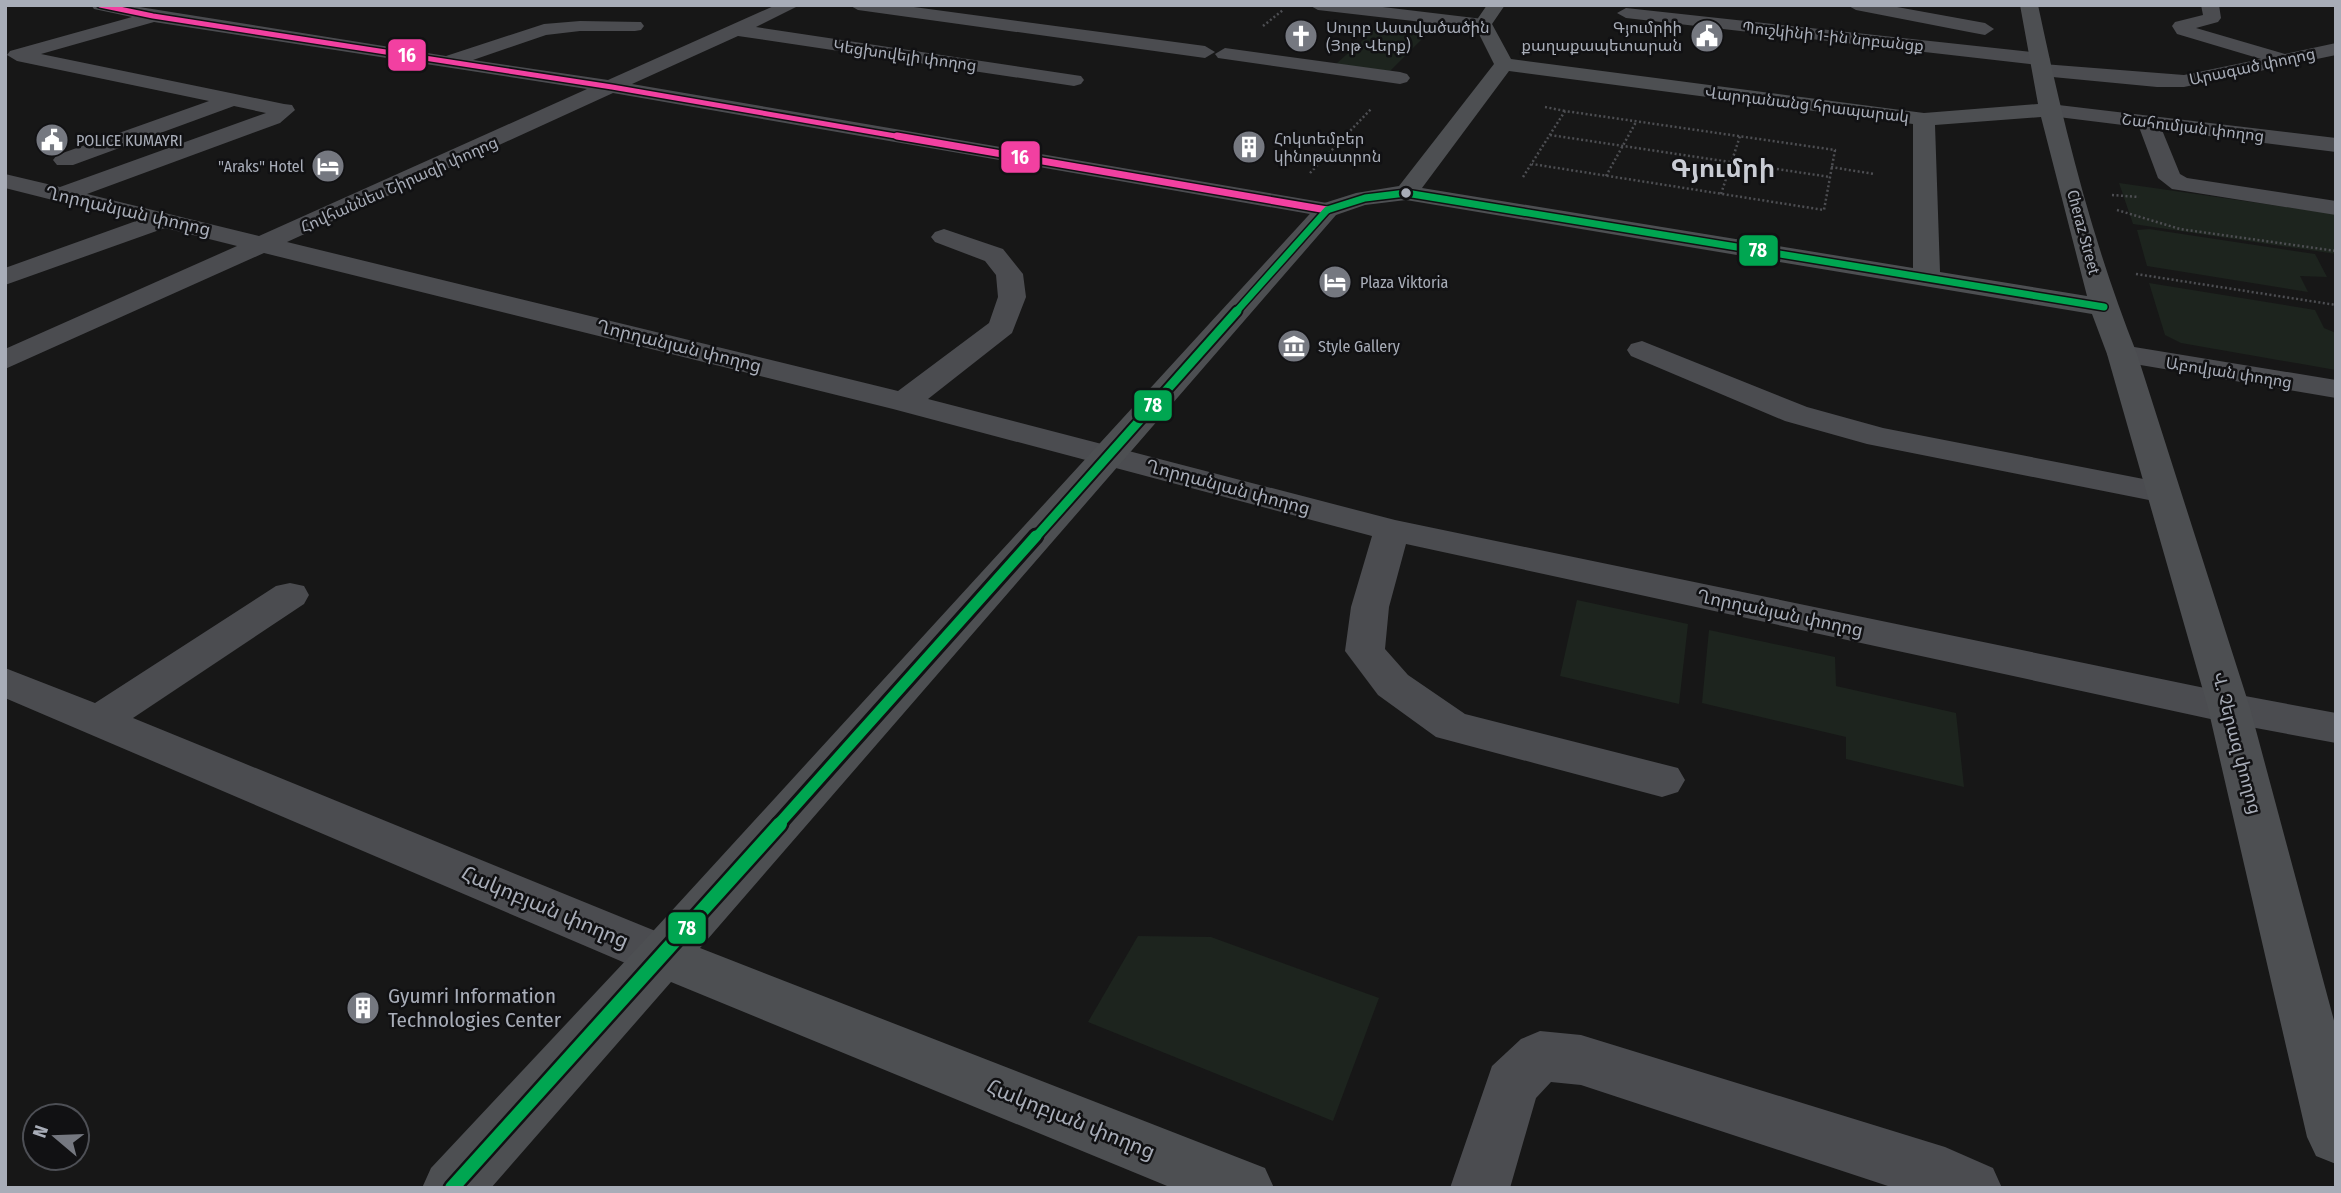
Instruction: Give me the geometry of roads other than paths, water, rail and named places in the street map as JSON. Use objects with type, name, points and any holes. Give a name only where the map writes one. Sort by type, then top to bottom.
[{"type":"main road","name":"Cheraz Street","points":[[2029,5],[2050,110],[2104,307],[2122,354]]},
{"type":"main road","points":[[1406,193],[1504,64],[1489,15]]},
{"type":"main road","name":"Վարդանանց հրապարակ","points":[[1504,64],[1924,119],[1927,277]]},
{"type":"main road","points":[[1924,119],[2050,110]]},
{"type":"main road","points":[[452,1188],[1326,210],[1370,196],[1406,193],[2104,307]]},
{"type":"main road","name":"Վ. Չերազ փողոց","points":[[2122,354],[2229,708],[2336,1136]]},
{"type":"main road","name":"Հակոբյան փողոց","points":[[662,956],[1244,1188]]},
{"type":"street","points":[[100,5],[153,16],[612,87],[1326,210]]},
{"type":"street","points":[[11,56],[190,5]]},
{"type":"street","name":"Հովհաննես Շիրազի փողոց","points":[[5,360],[267,244],[791,5]]},
{"type":"street","points":[[858,5],[1400,78]]},
{"type":"street","points":[[1318,5],[1489,15]]},
{"type":"street","points":[[1464,5],[1489,15]]},
{"type":"street","points":[[1856,5],[1920,16],[1947,24],[2036,34]]},
{"type":"street","points":[[2210,5],[2212,18],[2181,26],[2184,30],[2283,60]]},
{"type":"street","name":"Պուշկինի 1-ին նրբանցք","points":[[1626,13],[2041,64]]},
{"type":"street","points":[[447,61],[544,30],[580,26],[635,26]]},
{"type":"street","name":"Կեցխովելի փողոց","points":[[737,30],[1074,80]]},
{"type":"street","name":"Արագած փողոց","points":[[2041,64],[2157,82],[2184,81],[2336,49]]},
{"type":"street","points":[[11,56],[284,110],[272,118],[62,195]]},
{"type":"street","points":[[65,160],[235,99]]},
{"type":"street","name":"Շահումյան փողոց","points":[[2050,110],[2336,145]]},
{"type":"street","points":[[2147,121],[2170,178],[2180,184],[2336,208]]},
{"type":"street","name":"Ղորղանյան փողոց","points":[[5,181],[904,402],[1392,530],[2229,708],[2336,728]]},
{"type":"street","points":[[5,277],[165,219]]},
{"type":"street","points":[[904,402],[1002,327],[1012,297],[1009,274],[994,255],[944,237]]},
{"type":"street","points":[[1642,350],[1796,415],[1879,437],[2164,493]]},
{"type":"street","name":"Աբովյան փողոց","points":[[2122,354],[2336,389]]},
{"type":"street","points":[[1392,530],[1370,607],[1365,651],[1393,685],[1451,726],[1662,780]]},
{"type":"street","points":[[98,721],[290,595]]},
{"type":"street","name":"Հակոբյան փողոց","points":[[5,682],[662,956]]},
{"type":"street","points":[[1480,1188],[1512,1084],[1540,1056],[1581,1060],[1945,1176],[1972,1188]]},
{"type":"place","name":"Սուրբ Աստվածածին (Յոթ Վերք)","points":[[1301,36]]},
{"type":"place","name":"Գյումրիի քաղաքապետարան","points":[[1707,36]]},
{"type":"place","name":"POLICE KUMAYRI","points":[[52,140]]},
{"type":"place","name":"Հոկտեմբեր կինոթատրոն","points":[[1249,147]]},
{"type":"place","name":"\"Araks\" Hotel","points":[[328,166]]},
{"type":"place","name":"Plaza Viktoria","points":[[1335,282]]},
{"type":"place","name":"Style Gallery","points":[[1294,346]]},
{"type":"place","name":"Gyumri Information Technologies Center","points":[[363,1008]]},
{"type":"district","name":"Գյումրի","points":[[1723,168]]}]
